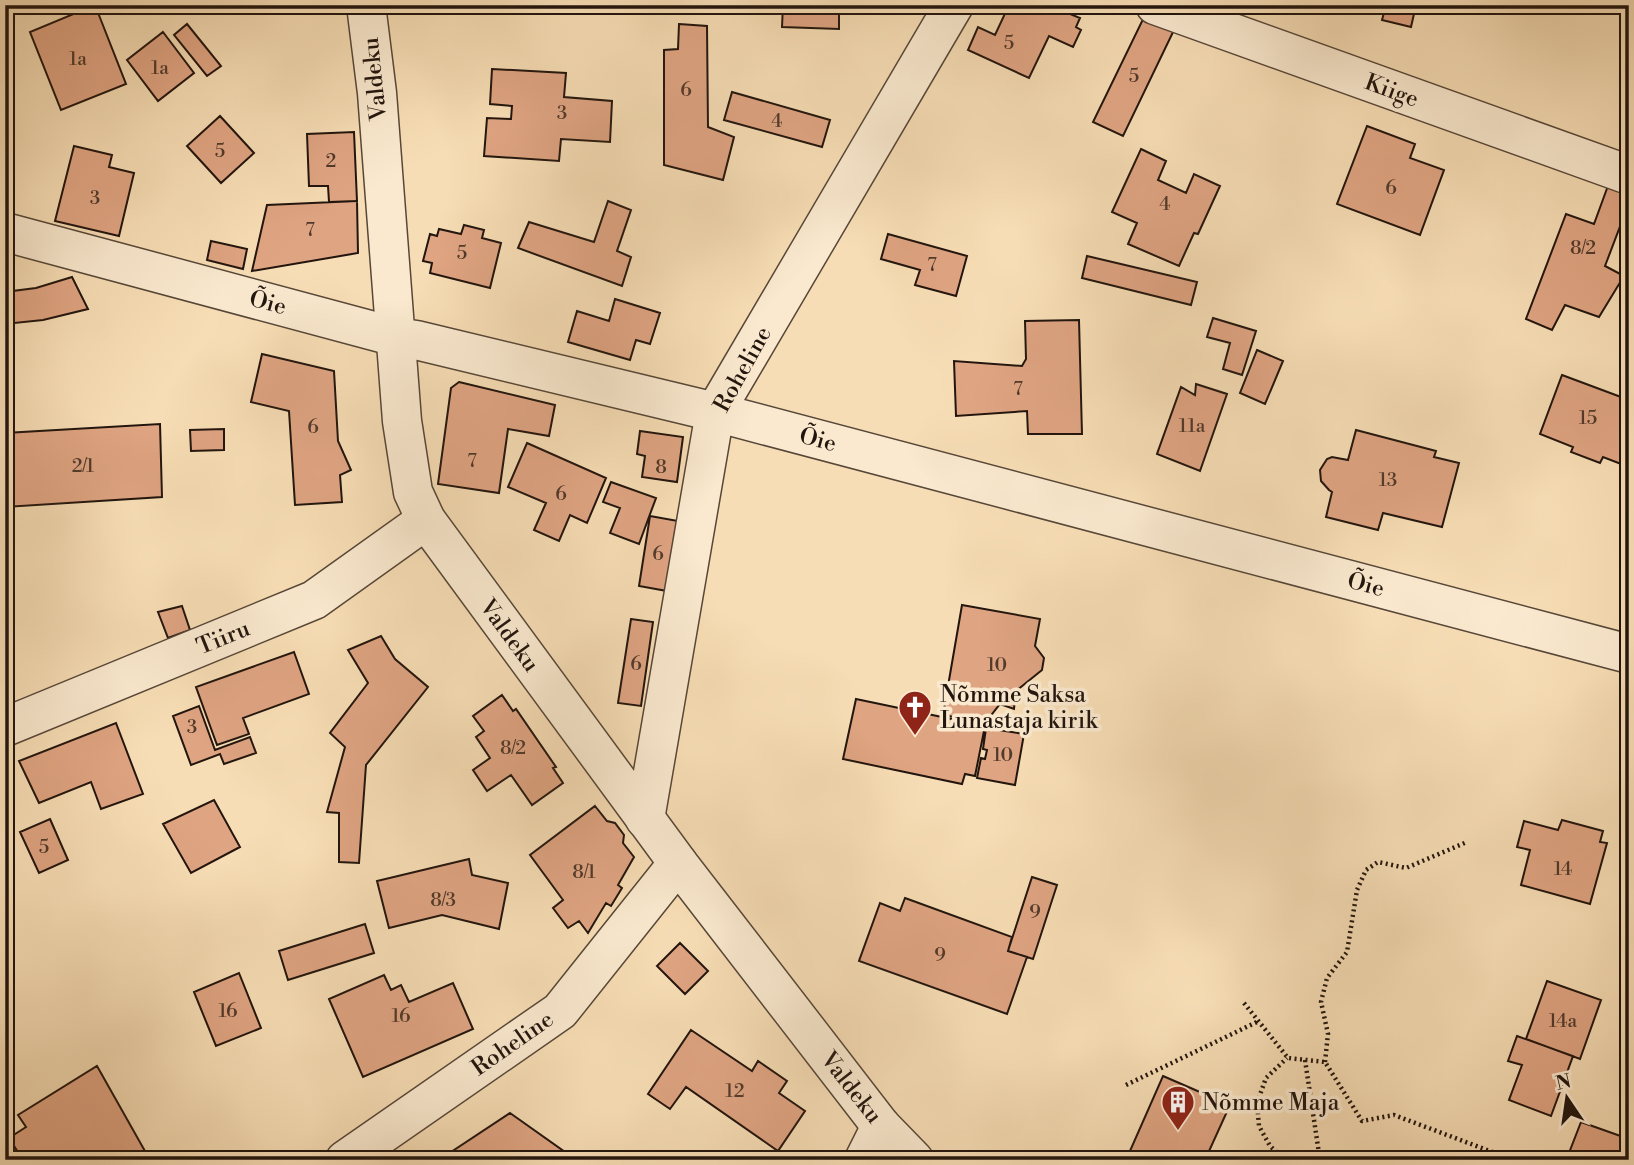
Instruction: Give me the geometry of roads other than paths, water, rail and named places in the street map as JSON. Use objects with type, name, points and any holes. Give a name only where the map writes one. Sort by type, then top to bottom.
[{"type":"street","name":"Valdeku","points":[[366,5],[377,93],[402,421],[413,492],[426,520],[678,863],[881,1126],[914,1160]]},
{"type":"street","name":"Roheline","points":[[645,819],[715,412],[954,5]]},
{"type":"street","name":"Kiige","points":[[1155,5],[1629,175]]},
{"type":"street","name":"Õie","points":[[5,232],[396,337],[715,412],[1629,654]]},
{"type":"street","name":"Tiiru","points":[[5,727],[314,600],[426,520]]},
{"type":"street","name":"Roheline","points":[[345,1160],[560,1011],[678,863]]},
{"type":"street","points":[[864,1160],[881,1126]]},
{"type":"place","name":"Nõmme Saksa Lunastaja kirik","points":[[915,737]]},
{"type":"place","name":"Nõmme Maja","points":[[1178,1132]]}]
